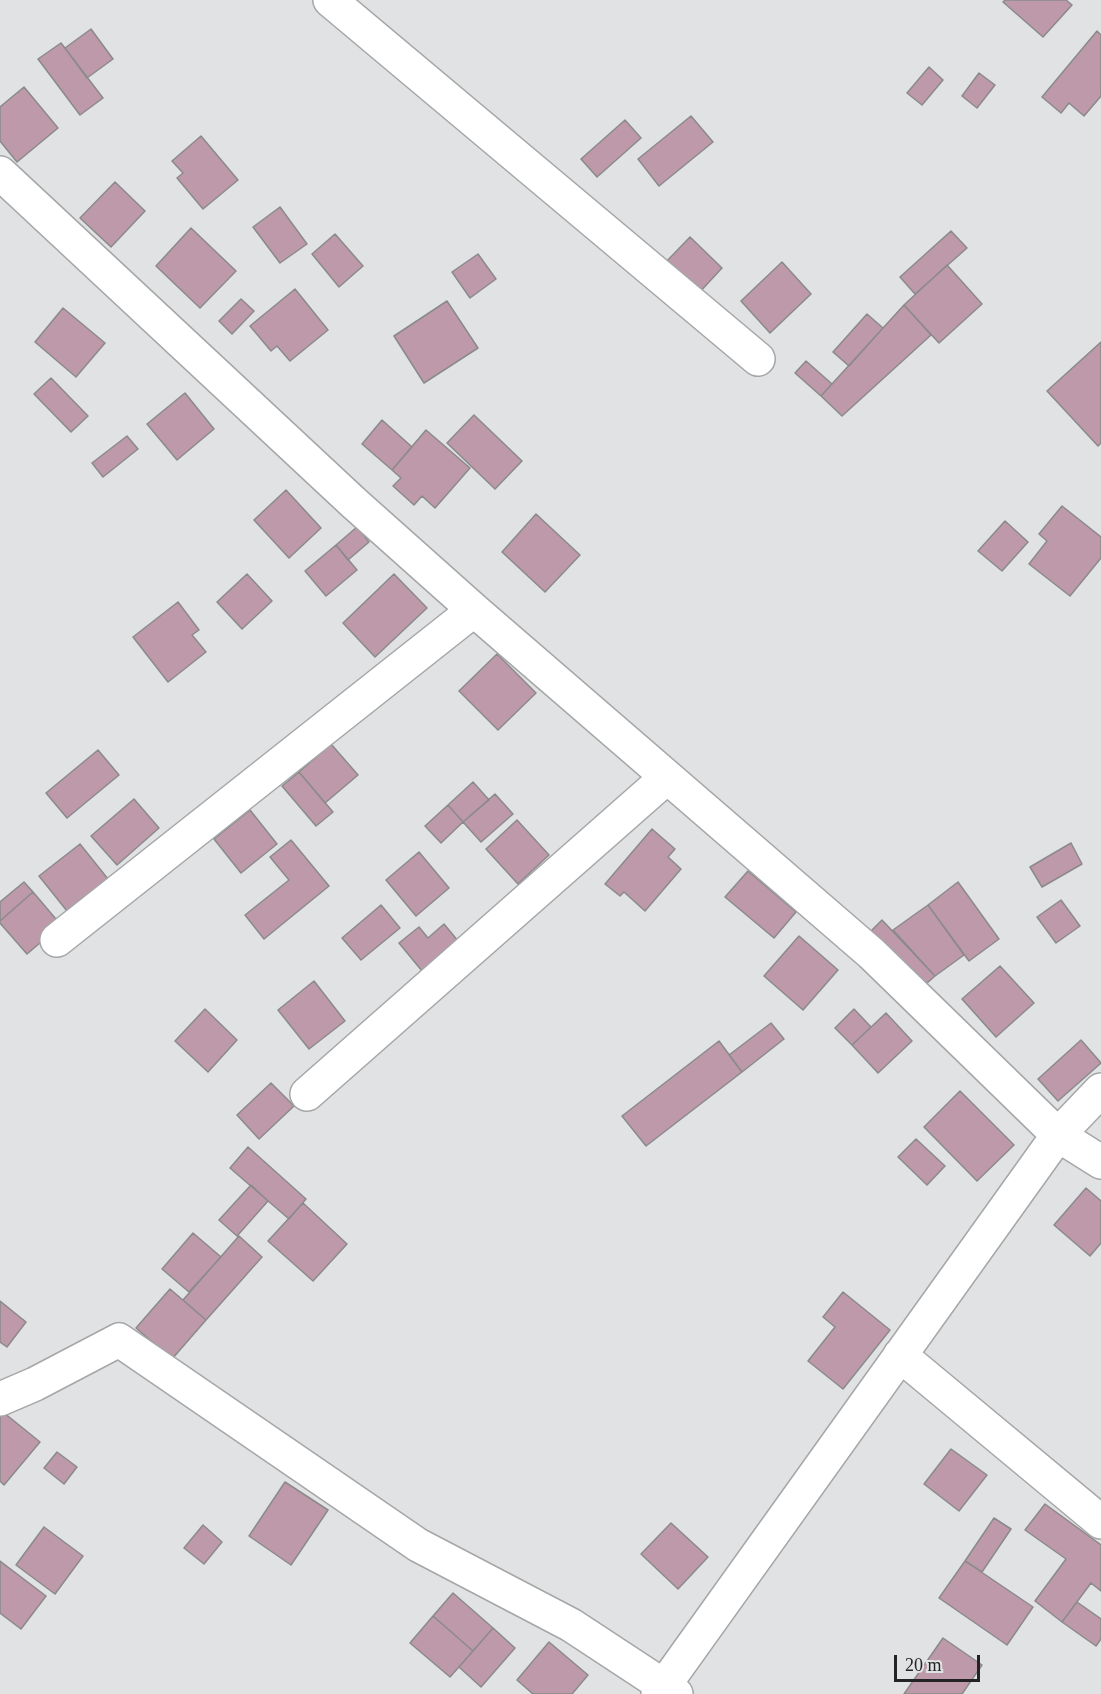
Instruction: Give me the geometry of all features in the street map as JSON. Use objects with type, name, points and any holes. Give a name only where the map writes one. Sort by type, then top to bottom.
[{"type":"street","points":[[330,0],[758,359]]},
{"type":"street","points":[[0,172],[354,503],[666,778],[872,954],[1058,1135],[1101,1162]]},
{"type":"street","points":[[57,940],[474,610]]},
{"type":"street","points":[[308,1094],[666,778]]},
{"type":"street","points":[[0,1399],[35,1384],[119,1340],[418,1545],[571,1624],[666,1691],[900,1355],[1058,1135],[1101,1090]]},
{"type":"street","points":[[900,1355],[1101,1522]]},
{"type":"building","points":[[1005,0],[1066,0],[1072,5],[1043,37],[1003,2]]},
{"type":"building","points":[[91,29],[113,59],[87,78],[65,48]]},
{"type":"building","points":[[1097,31],[1101,35],[1101,96],[1084,116],[1069,103],[1061,113],[1042,97]]},
{"type":"building","points":[[61,43],[103,98],[80,115],[38,59]]},
{"type":"building","points":[[929,67],[943,80],[922,105],[907,93]]},
{"type":"building","points":[[979,73],[995,85],[977,108],[962,96]]},
{"type":"building","points":[[24,87],[58,128],[17,162],[0,141],[0,107]]},
{"type":"building","points":[[691,116],[713,142],[659,186],[638,159]]},
{"type":"building","points":[[625,120],[641,138],[597,177],[581,159]]},
{"type":"building","points":[[201,136],[238,180],[203,209],[177,178],[183,173],[172,161]]},
{"type":"building","points":[[115,182],[145,211],[111,247],[80,218]]},
{"type":"building","points":[[280,207],[307,244],[280,263],[253,227]]},
{"type":"building","points":[[191,228],[236,271],[200,308],[156,266]]},
{"type":"building","points":[[951,231],[967,248],[915,294],[900,277]]},
{"type":"building","points":[[335,234],[363,266],[339,287],[312,254]]},
{"type":"building","points":[[690,237],[722,268],[697,295],[664,264]]},
{"type":"building","points":[[478,254],[496,279],[470,298],[452,272]]},
{"type":"building","points":[[782,262],[811,294],[770,333],[741,301]]},
{"type":"building","points":[[947,265],[982,304],[939,343],[904,305]]},
{"type":"building","points":[[295,289],[328,330],[290,361],[277,346],[271,351],[250,326]]},
{"type":"building","points":[[241,299],[254,311],[232,334],[219,321]]},
{"type":"building","points":[[447,301],[478,348],[424,383],[394,336]]},
{"type":"building","points":[[904,305],[931,335],[842,416],[821,396]]},
{"type":"building","points":[[63,308],[105,343],[76,377],[35,342]]},
{"type":"building","points":[[867,314],[883,328],[849,366],[833,352]]},
{"type":"building","points":[[1101,342],[1101,443],[1098,446],[1047,391]]},
{"type":"building","points":[[806,361],[832,384],[821,396],[795,373]]},
{"type":"building","points":[[51,378],[88,416],[71,432],[34,394]]},
{"type":"building","points":[[185,393],[214,429],[177,460],[147,424]]},
{"type":"building","points":[[474,415],[522,461],[495,489],[447,443]]},
{"type":"building","points":[[382,420],[412,447],[392,470],[362,444]]},
{"type":"building","points":[[426,430],[470,468],[435,508],[422,496],[414,505],[393,486],[401,478],[392,470]]},
{"type":"building","points":[[127,436],[138,449],[103,477],[92,463]]},
{"type":"building","points":[[286,490],[321,528],[289,558],[254,520]]},
{"type":"building","points":[[1062,506],[1101,537],[1101,558],[1070,596],[1029,564],[1047,541],[1039,534]]},
{"type":"building","points":[[536,514],[580,555],[545,592],[502,552]]},
{"type":"building","points":[[1005,521],[1028,542],[1002,571],[978,551]]},
{"type":"building","points":[[357,527],[369,542],[348,560],[336,545]]},
{"type":"building","points":[[336,545],[357,570],[326,596],[305,571]]},
{"type":"building","points":[[247,574],[272,601],[242,629],[217,602]]},
{"type":"building","points":[[394,574],[427,608],[375,657],[343,623]]},
{"type":"building","points":[[178,602],[199,630],[192,635],[206,652],[168,682],[133,637]]},
{"type":"building","points":[[497,654],[536,693],[498,730],[459,691]]},
{"type":"building","points":[[331,744],[358,775],[325,803],[299,772]]},
{"type":"building","points":[[98,750],[119,775],[67,818],[46,793]]},
{"type":"building","points":[[299,772],[333,812],[316,826],[282,786]]},
{"type":"building","points":[[473,782],[489,800],[463,822],[448,805]]},
{"type":"building","points":[[495,794],[513,814],[481,842],[463,822]]},
{"type":"building","points":[[134,799],[159,828],[117,865],[91,836]]},
{"type":"building","points":[[448,805],[463,822],[441,843],[425,826]]},
{"type":"building","points":[[250,810],[277,844],[241,873],[214,839]]},
{"type":"building","points":[[517,820],[549,855],[518,884],[486,849]]},
{"type":"building","points":[[652,829],[675,849],[668,857],[681,869],[645,911],[624,892],[620,896],[605,884]]},
{"type":"building","points":[[291,840],[329,886],[264,939],[245,915],[289,880],[270,857]]},
{"type":"building","points":[[1071,843],[1082,864],[1042,887],[1030,867]]},
{"type":"building","points":[[80,844],[108,879],[67,911],[39,876]]},
{"type":"building","points":[[419,852],[449,888],[416,916],[386,880]]},
{"type":"building","points":[[748,871],[796,912],[774,938],[725,897]]},
{"type":"building","points":[[24,882],[33,892],[0,921],[0,902]]},
{"type":"building","points":[[958,882],[999,939],[969,961],[928,905]]},
{"type":"building","points":[[33,892],[61,925],[27,954],[0,921]]},
{"type":"building","points":[[1061,900],[1080,926],[1056,943],[1037,917]]},
{"type":"building","points":[[381,905],[400,928],[361,960],[342,938]]},
{"type":"building","points":[[928,905],[964,955],[935,976],[893,930]]},
{"type":"building","points":[[882,920],[935,976],[919,990],[864,938]]},
{"type":"building","points":[[444,924],[463,947],[427,977],[399,943],[419,927],[428,938]]},
{"type":"building","points":[[799,936],[838,970],[803,1010],[764,976]]},
{"type":"building","points":[[1000,966],[1034,1003],[996,1037],[962,999]]},
{"type":"building","points":[[314,981],[345,1021],[309,1049],[278,1010]]},
{"type":"building","points":[[205,1009],[237,1040],[208,1072],[175,1041]]},
{"type":"building","points":[[854,1009],[871,1027],[852,1045],[835,1028]]},
{"type":"building","points":[[886,1013],[912,1041],[878,1073],[852,1045]]},
{"type":"building","points":[[771,1023],[784,1039],[742,1072],[729,1055]]},
{"type":"building","points":[[1081,1040],[1101,1063],[1058,1101],[1038,1079]]},
{"type":"building","points":[[719,1041],[742,1072],[646,1146],[622,1116]]},
{"type":"building","points":[[271,1083],[294,1106],[259,1139],[237,1115]]},
{"type":"building","points":[[960,1091],[1014,1145],[977,1181],[924,1127]]},
{"type":"building","points":[[916,1139],[945,1166],[927,1185],[898,1157]]},
{"type":"building","points":[[248,1147],[306,1199],[289,1219],[230,1168]]},
{"type":"building","points":[[251,1185],[268,1201],[237,1236],[219,1220]]},
{"type":"building","points":[[1086,1188],[1101,1201],[1101,1243],[1090,1256],[1054,1225]]},
{"type":"building","points":[[303,1203],[347,1244],[313,1281],[268,1241]]},
{"type":"building","points":[[193,1233],[221,1257],[189,1292],[162,1269]]},
{"type":"building","points":[[239,1236],[262,1257],[206,1320],[183,1300]]},
{"type":"building","points":[[170,1289],[206,1320],[172,1359],[136,1328]]},
{"type":"building","points":[[843,1292],[890,1330],[843,1389],[808,1361],[835,1327],[823,1317]]},
{"type":"building","points":[[0,1301],[26,1322],[7,1347],[0,1342]]},
{"type":"building","points":[[3,1412],[40,1442],[4,1485],[0,1481],[0,1416]]},
{"type":"building","points":[[951,1449],[987,1475],[959,1511],[924,1484]]},
{"type":"building","points":[[57,1452],[77,1467],[64,1484],[44,1468]]},
{"type":"building","points":[[285,1482],[328,1510],[291,1565],[249,1536]]},
{"type":"building","points":[[1045,1504],[1101,1545],[1101,1591],[1091,1583],[1062,1622],[1035,1601],[1066,1559],[1025,1530]]},
{"type":"building","points":[[994,1518],[1011,1529],[982,1572],[965,1561]]},
{"type":"building","points":[[671,1523],[708,1557],[678,1589],[641,1554]]},
{"type":"building","points":[[203,1525],[222,1542],[204,1564],[184,1548]]},
{"type":"building","points":[[44,1527],[83,1556],[55,1594],[16,1565]]},
{"type":"building","points":[[0,1561],[46,1596],[21,1629],[0,1613]]},
{"type":"building","points":[[965,1561],[1033,1607],[1007,1645],[939,1598]]},
{"type":"building","points":[[453,1593],[493,1628],[473,1651],[433,1616]]},
{"type":"building","points":[[1077,1602],[1101,1619],[1101,1639],[1096,1646],[1062,1622]]},
{"type":"building","points":[[433,1616],[473,1651],[450,1677],[410,1643]]},
{"type":"building","points":[[493,1628],[515,1648],[481,1687],[459,1667]]},
{"type":"building","points":[[943,1638],[982,1665],[962,1694],[904,1694]]},
{"type":"building","points":[[549,1642],[588,1675],[572,1694],[533,1694],[517,1680]]}]
